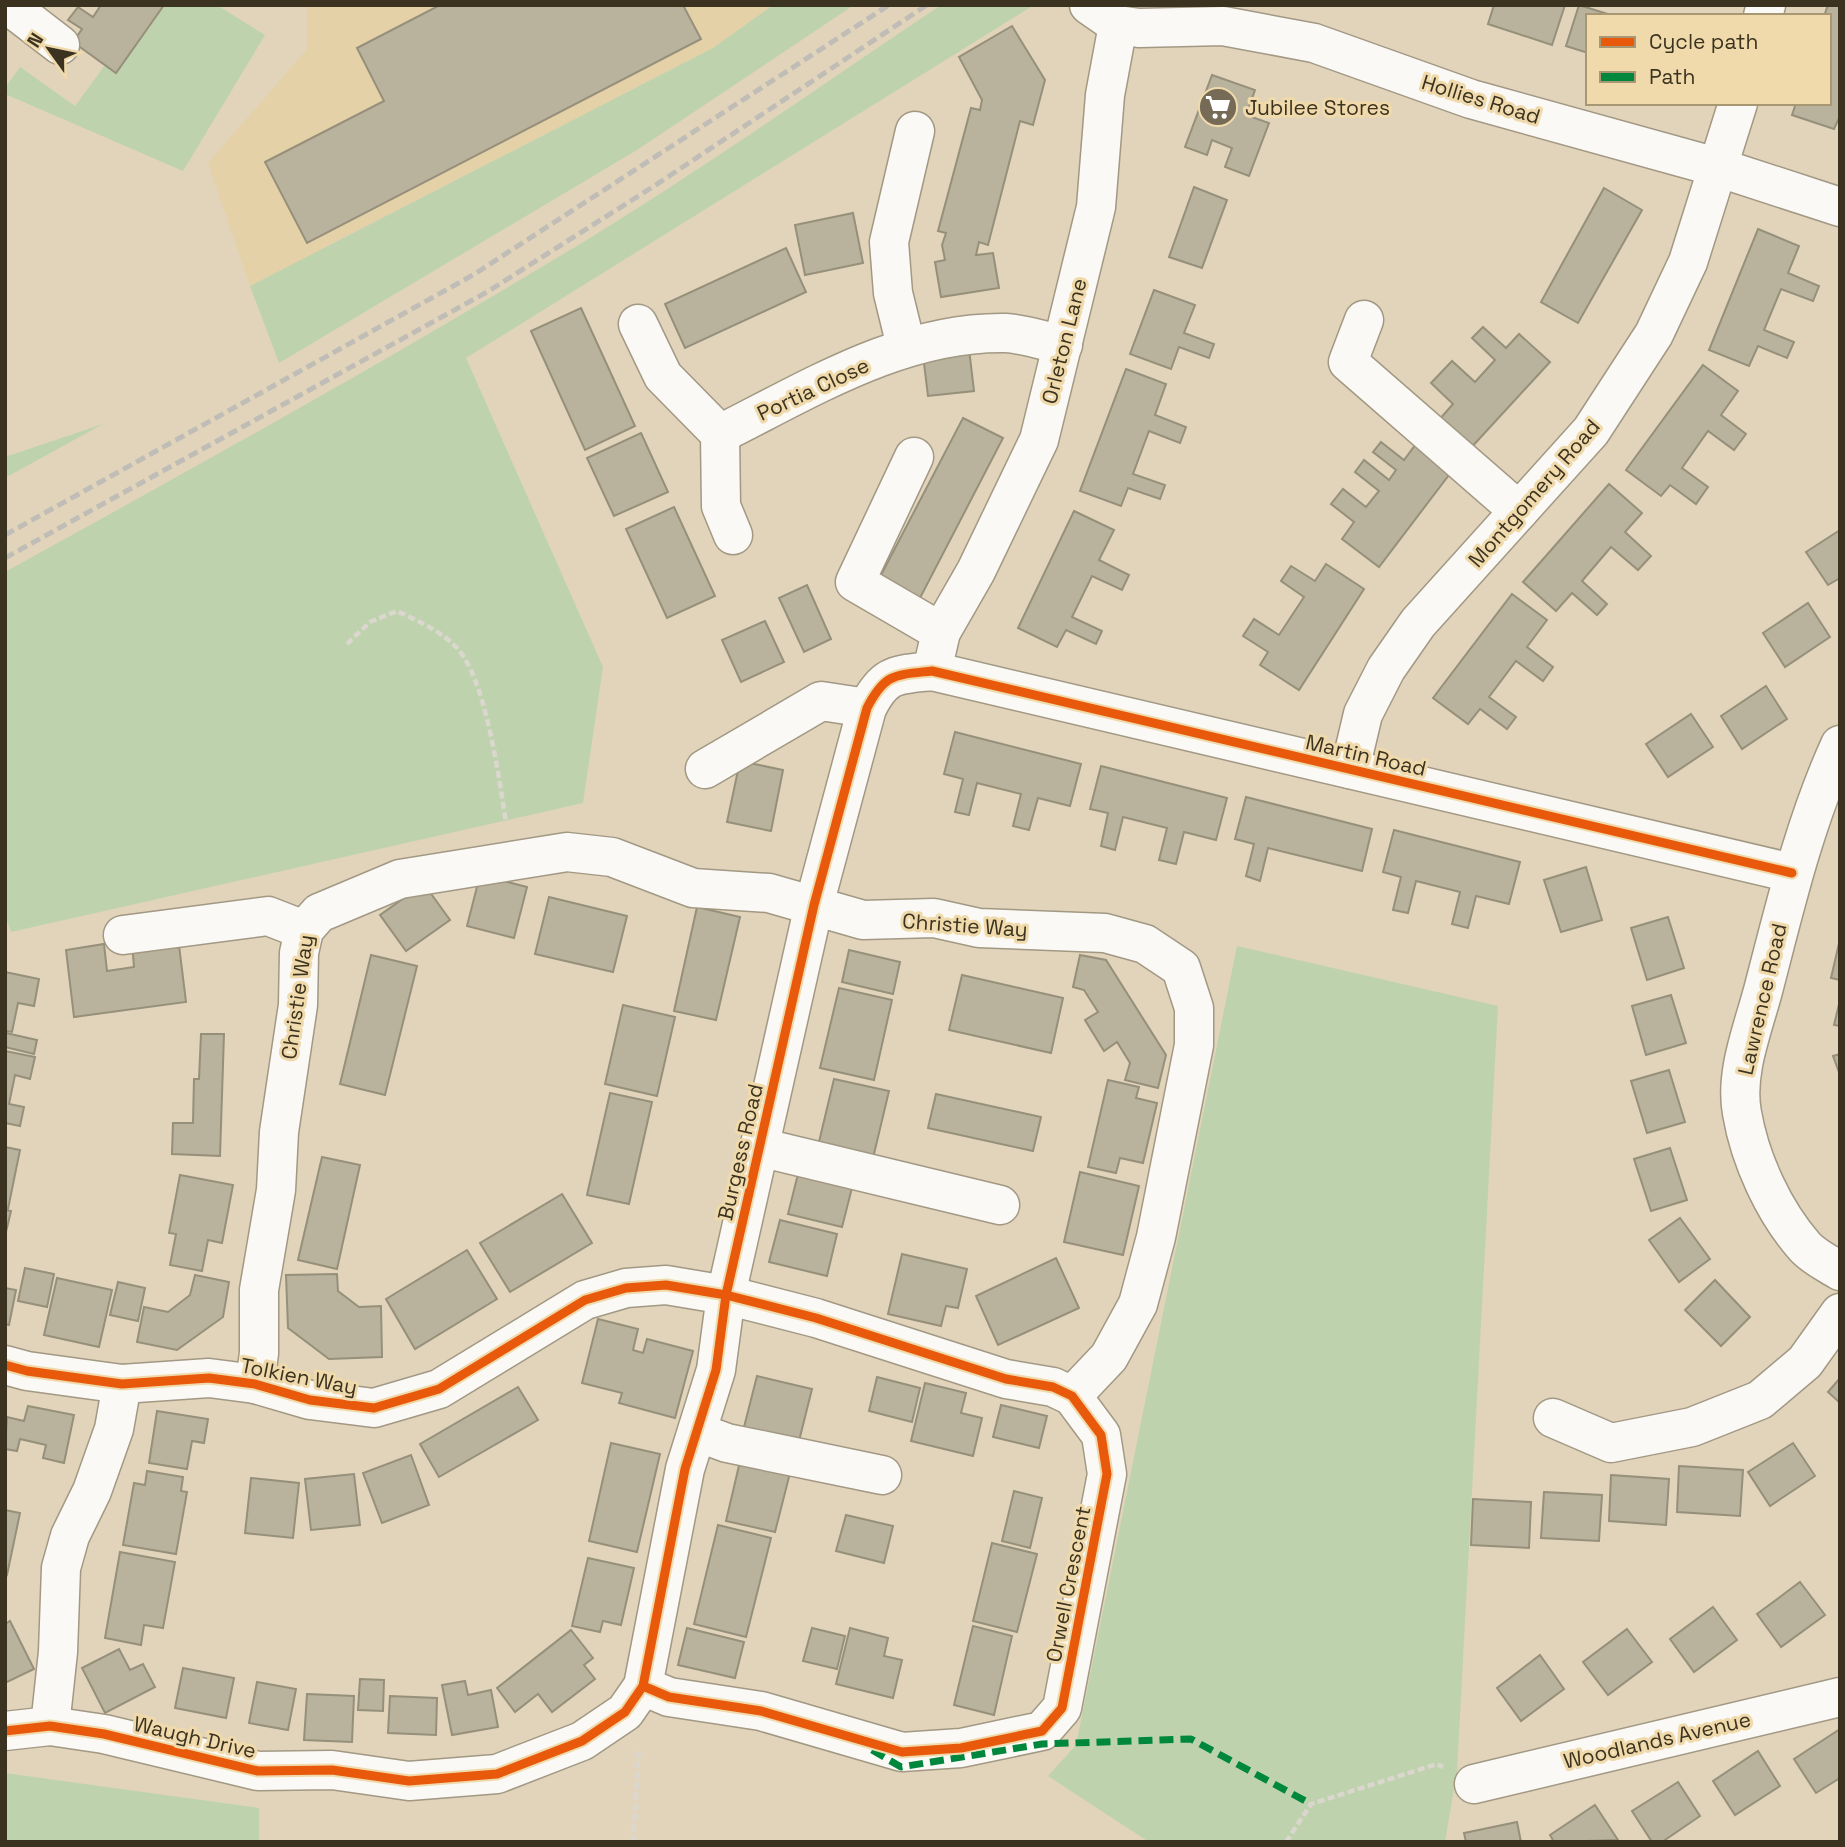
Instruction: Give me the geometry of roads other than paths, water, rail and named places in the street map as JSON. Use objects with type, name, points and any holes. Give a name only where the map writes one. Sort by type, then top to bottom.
[{"type":"street","points":[[15,7],[60,45]]},
{"type":"street","name":"Hollies Road","points":[[1104,15],[1139,28],[1223,26],[1314,43],[1471,99],[1720,167],[1840,207]]},
{"type":"street","name":"Orleton Lane","points":[[932,671],[941,632],[976,571],[1039,440],[1096,207],[1105,95],[1104,15]]},
{"type":"street","name":"Montgomery Road","points":[[1350,769],[1363,714],[1386,669],[1418,623],[1591,431],[1654,334],[1688,262],[1737,105]]},
{"type":"street","points":[[906,346],[893,293],[889,242],[915,131]]},
{"type":"street","points":[[1364,320],[1348,362],[1520,511]]},
{"type":"street","points":[[638,324],[663,376],[720,434],[720,506],[733,535]]},
{"type":"street","name":"Portia Close","points":[[720,434],[906,346],[953,336],[1008,333],[1063,345]]},
{"type":"street","points":[[914,457],[855,582],[941,632]]},
{"type":"street","name":"Burgess Road","points":[[643,1686],[685,1469],[716,1370],[726,1295],[814,905],[867,708],[878,686],[898,675],[932,671]]},
{"type":"street","name":"Martin Road","points":[[932,671],[1792,873]]},
{"type":"street","points":[[705,769],[821,701],[867,708]]},
{"type":"street","name":"Lawrence Road","points":[[1840,745],[1823,784],[1792,873],[1744,1059],[1741,1112],[1758,1166],[1777,1210],[1807,1249],[1840,1271]]},
{"type":"street","name":"Christie Way","points":[[255,1384],[259,1353],[260,1290],[276,1189],[280,1121],[298,1005],[299,953],[304,930],[319,913],[400,879],[567,852],[612,857],[693,888],[769,893],[863,920],[934,918],[979,928],[1105,933],[1145,944],[1181,968],[1194,1008],[1194,1045],[1139,1304],[1109,1357],[1072,1396]]},
{"type":"street","points":[[122,934],[268,916],[304,930]]},
{"type":"street","points":[[759,1147],[1000,1205]]},
{"type":"street","name":"Tolkien Way","points":[[5,1364],[27,1371],[122,1384],[209,1378],[255,1384],[310,1400],[374,1408],[439,1389],[585,1300],[626,1288],[666,1285],[726,1295]]},
{"type":"street","points":[[726,1295],[816,1318],[1006,1379],[1053,1387],[1072,1396]]},
{"type":"street","points":[[1553,1418],[1611,1443],[1692,1427],[1760,1400],[1805,1362],[1840,1313]]},
{"type":"street","points":[[50,1726],[58,1652],[61,1568],[70,1536],[92,1491],[114,1429],[122,1384]]},
{"type":"street","name":"Orwell Crescent","points":[[643,1686],[669,1697],[761,1710],[902,1752],[961,1748],[1042,1731],[1062,1708],[1107,1474],[1101,1435],[1072,1396]]},
{"type":"street","points":[[697,1432],[727,1443],[882,1475]]},
{"type":"street","name":"Waugh Drive","points":[[5,1731],[50,1726],[104,1734],[258,1771],[331,1770],[409,1781],[497,1774],[582,1741],[625,1712],[643,1686]]},
{"type":"street","name":"Woodlands Avenue","points":[[1474,1784],[1840,1696]]},
{"type":"railway","points":[[5,535],[473,275],[889,5]]},
{"type":"railway","points":[[5,558],[487,292],[651,188],[927,5]]},
{"type":"place","name":"Jubilee Stores","points":[[1218,107]]}]
